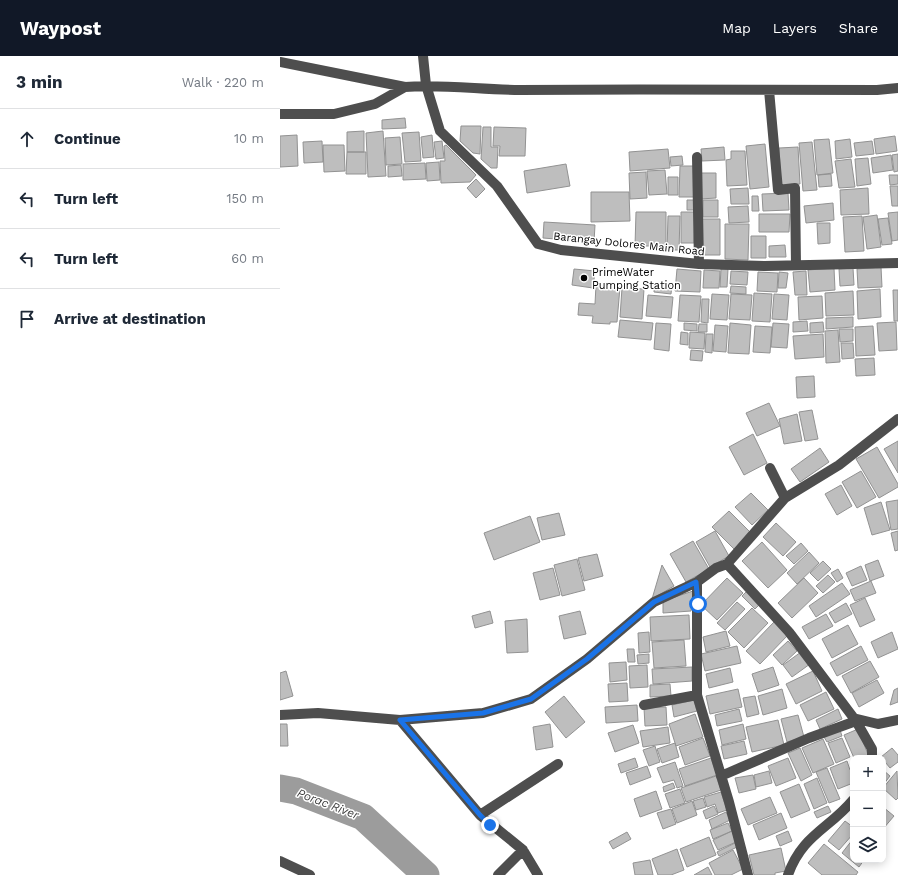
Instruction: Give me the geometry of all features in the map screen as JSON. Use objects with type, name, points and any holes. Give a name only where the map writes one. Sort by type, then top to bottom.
[{"type":"street","name":"Barangay Dolores Main Road","points":[[423,56],[426,85],[440,131],[497,186],[538,244],[561,250],[699,264],[765,266],[898,263]]},
{"type":"street","points":[[280,62],[405,87],[426,85],[493,90],[877,90],[898,88]]},
{"type":"street","points":[[280,114],[334,114],[375,104],[405,87]]},
{"type":"street","points":[[769,90],[778,190],[795,188],[796,265]]},
{"type":"street","points":[[697,157],[699,264]]},
{"type":"street","points":[[280,715],[318,713],[400,720],[483,713],[531,699],[587,659],[654,602],[696,582],[716,568],[727,564],[784,498],[839,466],[898,420]]},
{"type":"street","points":[[770,468],[784,498]]},
{"type":"street","points":[[727,564],[789,632],[854,719],[872,749],[872,755]]},
{"type":"street","points":[[696,582],[697,695],[748,875]]},
{"type":"street","points":[[644,705],[697,695]]},
{"type":"street","points":[[721,776],[854,719],[878,724],[898,720]]},
{"type":"street","points":[[400,720],[480,815],[522,850],[538,875]]},
{"type":"street","points":[[480,815],[558,764]]},
{"type":"street","points":[[788,875],[792,863],[809,839],[850,803]]},
{"type":"street","points":[[498,875],[522,850]]},
{"type":"street","points":[[280,861],[310,875]]},
{"type":"building","points":[[405,118],[406,128],[382,129],[382,120]]},
{"type":"building","points":[[461,126],[481,126],[480,154],[473,153],[460,141]]},
{"type":"building","points":[[483,127],[491,127],[491,147],[498,147],[497,168],[491,168],[481,159]]},
{"type":"building","points":[[494,127],[526,128],[525,156],[499,156],[500,146],[493,146]]},
{"type":"building","points":[[364,131],[364,152],[347,152],[347,132]]},
{"type":"building","points":[[383,131],[386,176],[368,177],[366,133]]},
{"type":"building","points":[[419,132],[421,161],[405,162],[402,133]]},
{"type":"building","points":[[297,135],[298,166],[280,167],[280,136]]},
{"type":"building","points":[[432,135],[434,157],[423,158],[421,137]]},
{"type":"building","points":[[895,136],[897,151],[876,154],[874,139]]},
{"type":"building","points":[[400,137],[402,164],[386,165],[385,138]]},
{"type":"building","points":[[829,139],[833,173],[817,175],[814,140]]},
{"type":"building","points":[[850,139],[852,157],[836,159],[835,141]]},
{"type":"building","points":[[322,141],[323,162],[304,163],[303,142]]},
{"type":"building","points":[[442,141],[444,158],[436,159],[434,142]]},
{"type":"building","points":[[872,141],[874,154],[856,156],[854,143]]},
{"type":"building","points":[[812,142],[817,190],[803,191],[799,143]]},
{"type":"building","points":[[765,144],[769,187],[750,189],[746,146]]},
{"type":"building","points":[[323,145],[344,145],[345,171],[324,172]]},
{"type":"building","points":[[446,145],[476,175],[470,182],[441,183],[440,161],[445,161],[444,146]]},
{"type":"building","points":[[724,147],[725,160],[702,161],[701,149]]},
{"type":"building","points":[[798,147],[800,184],[781,185],[779,148]]},
{"type":"building","points":[[668,149],[670,168],[630,171],[629,152]]},
{"type":"building","points":[[731,151],[745,151],[747,185],[727,186],[726,160],[731,159]]},
{"type":"building","points":[[347,152],[366,152],[366,174],[346,174]]},
{"type":"building","points":[[898,154],[898,171],[894,172],[892,155]]},
{"type":"building","points":[[891,155],[893,170],[873,173],[871,158]]},
{"type":"building","points":[[682,156],[683,165],[671,166],[670,157]]},
{"type":"building","points":[[868,158],[871,184],[857,186],[855,159]]},
{"type":"building","points":[[851,159],[855,187],[839,188],[835,161]]},
{"type":"building","points":[[439,162],[440,180],[427,181],[426,163]]},
{"type":"building","points":[[425,163],[426,179],[403,180],[403,164]]},
{"type":"building","points":[[566,164],[570,186],[527,193],[524,171]]},
{"type":"building","points":[[401,165],[402,176],[388,177],[388,166]]},
{"type":"building","points":[[680,166],[696,166],[696,197],[679,197]]},
{"type":"building","points":[[665,170],[667,194],[649,195],[647,171]]},
{"type":"building","points":[[646,172],[647,198],[630,199],[629,173]]},
{"type":"building","points":[[699,173],[716,173],[716,198],[700,199]]},
{"type":"building","points":[[831,174],[832,186],[819,187],[818,175]]},
{"type":"building","points":[[889,175],[898,175],[898,184],[890,185]]},
{"type":"building","points":[[668,177],[678,177],[678,195],[668,195]]},
{"type":"building","points":[[476,179],[485,189],[476,198],[467,188]]},
{"type":"building","points":[[890,186],[898,186],[898,206],[892,206]]},
{"type":"building","points":[[748,188],[749,204],[731,204],[730,189]]},
{"type":"building","points":[[868,188],[869,214],[841,215],[840,190]]},
{"type":"building","points":[[591,192],[629,192],[630,221],[591,222]]},
{"type":"building","points":[[788,193],[789,210],[763,211],[762,194]]},
{"type":"building","points":[[752,196],[758,196],[759,211],[752,211]]},
{"type":"building","points":[[687,200],[696,200],[696,210],[687,210]]},
{"type":"building","points":[[703,200],[718,200],[718,217],[703,217]]},
{"type":"building","points":[[833,203],[834,220],[806,223],[804,206]]},
{"type":"building","points":[[748,206],[749,222],[729,223],[728,207]]},
{"type":"building","points":[[636,212],[666,212],[666,246],[635,246]]},
{"type":"building","points":[[681,212],[695,212],[694,243],[681,243]]},
{"type":"building","points":[[898,212],[898,240],[892,241],[888,213]]},
{"type":"building","points":[[759,214],[790,214],[789,232],[759,232]]},
{"type":"building","points":[[877,215],[881,247],[867,249],[863,217]]},
{"type":"building","points":[[668,216],[680,216],[679,250],[667,250]]},
{"type":"building","points":[[862,216],[864,251],[845,252],[843,217]]},
{"type":"building","points":[[888,218],[892,244],[882,245],[878,219]]},
{"type":"building","points":[[701,219],[720,219],[720,255],[702,255]]},
{"type":"building","points":[[544,222],[595,225],[594,242],[543,238]]},
{"type":"building","points":[[817,223],[830,223],[830,243],[818,244]]},
{"type":"building","points":[[725,224],[749,224],[748,260],[725,259]]},
{"type":"building","points":[[751,236],[766,236],[766,258],[751,258]]},
{"type":"building","points":[[785,245],[786,257],[769,257],[769,246]]},
{"type":"building","points":[[881,267],[882,287],[858,288],[857,269]]},
{"type":"building","points":[[834,268],[835,290],[810,292],[808,270]]},
{"type":"building","points":[[853,268],[854,285],[840,286],[839,269]]},
{"type":"building","name":"PrimeWater Pumping Station","points":[[574,269],[595,271],[593,288],[572,285]]},
{"type":"building","points":[[677,269],[701,271],[700,292],[675,291]]},
{"type":"building","points":[[721,269],[728,269],[727,287],[720,287]]},
{"type":"building","points":[[704,270],[720,271],[719,288],[703,288]]},
{"type":"building","points":[[731,271],[748,272],[747,285],[730,284]]},
{"type":"building","points":[[806,271],[807,295],[795,295],[793,272]]},
{"type":"building","points":[[758,272],[778,273],[777,292],[757,291]]},
{"type":"building","points":[[779,272],[788,273],[786,288],[778,288]]},
{"type":"building","points":[[654,284],[672,285],[671,294],[654,292]]},
{"type":"building","points":[[596,285],[620,287],[617,322],[610,322],[610,324],[592,323],[593,316],[578,315],[579,303],[595,304]]},
{"type":"building","points":[[731,286],[746,287],[746,294],[730,293]]},
{"type":"building","points":[[622,288],[644,289],[642,319],[620,317]]},
{"type":"building","points":[[880,289],[881,317],[858,319],[857,291]]},
{"type":"building","points":[[893,290],[898,290],[898,321],[894,321]]},
{"type":"building","points":[[853,291],[854,315],[826,316],[825,293]]},
{"type":"building","points":[[754,293],[772,294],[770,322],[752,321]]},
{"type":"building","points":[[712,294],[729,295],[727,320],[710,319]]},
{"type":"building","points":[[731,294],[752,295],[750,320],[729,319]]},
{"type":"building","points":[[774,294],[789,295],[787,320],[772,319]]},
{"type":"building","points":[[648,295],[673,297],[671,318],[646,316]]},
{"type":"building","points":[[680,295],[701,296],[699,322],[678,321]]},
{"type":"building","points":[[822,296],[823,318],[799,320],[798,297]]},
{"type":"building","points":[[702,299],[709,299],[708,323],[701,322]]},
{"type":"building","points":[[853,317],[853,327],[826,329],[826,318]]},
{"type":"building","points":[[620,320],[653,323],[651,340],[618,337]]},
{"type":"building","points":[[807,321],[808,331],[793,332],[793,322]]},
{"type":"building","points":[[823,322],[824,332],[810,333],[810,323]]},
{"type":"building","points":[[896,322],[897,350],[879,351],[877,323]]},
{"type":"building","points":[[656,323],[671,324],[669,351],[654,349]]},
{"type":"building","points":[[684,323],[697,324],[697,331],[684,330]]},
{"type":"building","points":[[730,323],[751,325],[749,354],[728,353]]},
{"type":"building","points":[[773,323],[789,324],[787,348],[771,347]]},
{"type":"building","points":[[699,324],[707,324],[707,332],[698,332]]},
{"type":"building","points":[[715,325],[728,326],[726,352],[713,351]]},
{"type":"building","points":[[755,326],[772,327],[770,353],[753,352]]},
{"type":"building","points":[[873,326],[875,355],[856,356],[855,327]]},
{"type":"building","points":[[839,329],[853,329],[853,341],[840,342]]},
{"type":"building","points":[[838,330],[840,362],[826,363],[825,331]]},
{"type":"building","points":[[681,332],[688,333],[688,345],[680,344]]},
{"type":"building","points":[[690,332],[705,333],[704,349],[689,348]]},
{"type":"building","points":[[706,334],[713,334],[712,353],[705,352]]},
{"type":"building","points":[[823,334],[824,357],[795,359],[793,336]]},
{"type":"building","points":[[841,343],[853,343],[854,358],[842,359]]},
{"type":"building","points":[[691,350],[703,351],[702,361],[690,360]]},
{"type":"building","points":[[874,358],[875,375],[856,376],[855,359]]},
{"type":"building","points":[[814,376],[815,397],[797,398],[796,377]]},
{"type":"building","points":[[769,403],[780,426],[757,436],[746,413]]},
{"type":"building","points":[[812,410],[818,439],[805,441],[799,412]]},
{"type":"building","points":[[797,414],[802,441],[784,444],[779,419]]},
{"type":"building","points":[[753,434],[767,463],[744,475],[729,447]]},
{"type":"building","points":[[898,441],[898,473],[884,449]]},
{"type":"building","points":[[877,447],[898,484],[898,487],[879,498],[856,459]]},
{"type":"building","points":[[820,448],[829,462],[800,482],[791,469]]},
{"type":"building","points":[[861,471],[876,497],[857,508],[842,482]]},
{"type":"building","points":[[841,485],[852,506],[837,515],[825,494]]},
{"type":"building","points":[[751,493],[768,510],[752,525],[735,507]]},
{"type":"building","points":[[898,500],[898,529],[891,530],[886,502]]},
{"type":"building","points":[[881,502],[890,530],[872,535],[864,508]]},
{"type":"building","points":[[729,511],[752,534],[735,550],[712,527]]},
{"type":"building","points":[[559,513],[565,535],[542,540],[537,518]]},
{"type":"building","points":[[530,516],[540,542],[494,560],[484,533]]},
{"type":"building","points":[[776,523],[796,542],[783,556],[763,537]]},
{"type":"building","points":[[715,531],[729,556],[710,567],[696,542]]},
{"type":"building","points":[[898,531],[898,550],[895,551],[891,533]]},
{"type":"building","points":[[693,541],[709,569],[686,582],[670,554]]},
{"type":"building","points":[[762,542],[787,570],[768,588],[742,561]]},
{"type":"building","points":[[801,543],[808,551],[794,564],[786,556]]},
{"type":"building","points":[[809,552],[819,563],[797,584],[787,573]]},
{"type":"building","points":[[597,554],[603,576],[584,581],[578,558]]},
{"type":"building","points":[[577,559],[585,590],[562,596],[554,565]]},
{"type":"building","points":[[878,560],[884,576],[870,581],[865,565]]},
{"type":"building","points":[[823,561],[831,569],[818,581],[810,573]]},
{"type":"building","points":[[662,565],[674,586],[652,599]]},
{"type":"building","points":[[861,566],[867,580],[852,586],[846,573]]},
{"type":"building","points":[[553,568],[560,595],[540,600],[533,573]]},
{"type":"building","points":[[838,569],[843,578],[837,582],[831,573]]},
{"type":"building","points":[[828,575],[835,582],[823,593],[816,586]]},
{"type":"building","points":[[727,578],[743,593],[717,620],[701,605]]},
{"type":"building","points":[[804,578],[818,593],[792,618],[778,603]]},
{"type":"building","points":[[871,581],[876,593],[855,601],[850,590]]},
{"type":"building","points":[[842,583],[850,594],[816,617],[809,606]]},
{"type":"building","points":[[748,590],[761,603],[755,609],[742,596]]},
{"type":"building","points":[[693,591],[691,611],[663,613],[663,601]]},
{"type":"building","points":[[865,598],[875,620],[860,627],[850,605]]},
{"type":"building","points":[[737,602],[745,609],[725,630],[717,623]]},
{"type":"building","points":[[846,603],[852,614],[835,623],[829,613]]},
{"type":"building","points":[[752,608],[768,623],[744,648],[728,632]]},
{"type":"building","points":[[490,611],[493,623],[475,628],[472,616]]},
{"type":"building","points":[[580,611],[586,634],[564,639],[559,616]]},
{"type":"building","points":[[826,614],[833,626],[809,639],[802,627]]},
{"type":"building","points":[[689,615],[690,639],[651,641],[650,617]]},
{"type":"building","points":[[527,619],[528,652],[507,653],[505,621]]},
{"type":"building","points":[[774,622],[788,635],[760,664],[746,651]]},
{"type":"building","points":[[848,625],[858,644],[832,658],[822,639]]},
{"type":"building","points":[[726,631],[730,646],[706,652],[703,637]]},
{"type":"building","points":[[649,632],[650,652],[639,653],[638,633]]},
{"type":"building","points":[[892,632],[898,649],[878,658],[871,642]]},
{"type":"building","points":[[684,640],[686,666],[654,668],[652,642]]},
{"type":"building","points":[[788,641],[797,651],[782,665],[773,655]]},
{"type":"building","points":[[737,646],[741,663],[705,671],[701,654]]},
{"type":"building","points":[[861,646],[868,660],[837,676],[830,663]]},
{"type":"building","points":[[627,649],[634,649],[635,662],[628,662]]},
{"type":"building","points":[[801,652],[810,664],[792,677],[783,665]]},
{"type":"building","points":[[649,654],[649,663],[638,664],[637,655]]},
{"type":"building","points":[[870,661],[879,677],[851,693],[842,676]]},
{"type":"building","points":[[626,662],[627,680],[610,682],[609,663]]},
{"type":"building","points":[[647,665],[648,687],[630,688],[629,666]]},
{"type":"building","points":[[692,667],[692,681],[653,684],[652,669]]},
{"type":"building","points":[[773,667],[779,685],[758,692],[752,674]]},
{"type":"building","points":[[730,668],[733,682],[709,688],[706,674]]},
{"type":"building","points":[[286,671],[293,696],[280,700],[280,673]]},
{"type":"building","points":[[813,671],[822,691],[796,704],[786,684]]},
{"type":"building","points":[[877,680],[884,693],[859,707],[852,693]]},
{"type":"building","points":[[627,683],[628,701],[609,702],[608,684]]},
{"type":"building","points":[[670,684],[671,696],[650,697],[650,685]]},
{"type":"building","points":[[898,688],[898,702],[890,705],[894,690]]},
{"type":"building","points":[[738,689],[742,707],[710,714],[706,696]]},
{"type":"building","points":[[782,689],[787,708],[763,715],[758,696]]},
{"type":"building","points":[[826,692],[834,709],[808,721],[800,705]]},
{"type":"building","points":[[564,696],[585,722],[566,738],[545,712]]},
{"type":"building","points":[[755,696],[759,714],[747,717],[743,698]]},
{"type":"building","points":[[694,700],[697,711],[674,717],[672,705]]},
{"type":"building","points":[[637,705],[638,721],[606,723],[605,707]]},
{"type":"building","points":[[666,707],[667,725],[645,726],[644,708]]},
{"type":"building","points":[[739,709],[742,721],[717,726],[715,715]]},
{"type":"building","points":[[838,709],[842,719],[820,729],[816,720]]},
{"type":"building","points":[[695,714],[703,737],[676,746],[669,724]]},
{"type":"building","points":[[798,715],[804,737],[787,742],[781,719]]},
{"type":"building","points":[[778,720],[784,745],[752,752],[746,727]]},
{"type":"building","points":[[280,724],[287,724],[288,746],[280,746]]},
{"type":"building","points":[[550,724],[553,747],[536,750],[533,727]]},
{"type":"building","points":[[743,724],[746,739],[722,745],[719,730]]},
{"type":"building","points":[[633,725],[639,743],[615,752],[608,733]]},
{"type":"building","points":[[668,727],[670,743],[643,747],[640,731]]},
{"type":"building","points":[[858,729],[868,755],[853,755],[844,735]]},
{"type":"building","points":[[840,730],[842,736],[827,742],[824,737]]},
{"type":"building","points":[[703,738],[710,756],[685,765],[679,747]]},
{"type":"building","points":[[842,738],[850,757],[836,763],[828,743]]},
{"type":"building","points":[[823,739],[834,764],[813,773],[802,748]]},
{"type":"building","points":[[744,741],[747,754],[724,759],[721,746]]},
{"type":"building","points":[[675,743],[679,757],[662,763],[657,749]]},
{"type":"building","points":[[655,746],[660,762],[649,766],[643,750]]},
{"type":"building","points":[[800,748],[812,775],[801,781],[788,753]]},
{"type":"building","points":[[892,748],[898,755],[898,762],[890,768],[886,763],[886,755],[883,755]]},
{"type":"building","points":[[635,758],[638,767],[621,773],[618,764]]},
{"type":"building","points":[[711,758],[717,775],[685,786],[679,769]]},
{"type":"building","points":[[788,758],[796,778],[776,786],[768,766]]},
{"type":"building","points":[[847,761],[850,770],[850,784],[838,789],[830,768]]},
{"type":"building","points":[[675,762],[683,786],[677,788],[674,780],[663,783],[657,768]]},
{"type":"building","points":[[647,766],[651,777],[630,785],[626,773]]},
{"type":"building","points":[[827,768],[840,799],[829,803],[816,772]]},
{"type":"building","points":[[769,771],[772,783],[756,787],[754,775]]},
{"type":"building","points":[[897,771],[898,798],[896,800],[886,791],[886,784]]},
{"type":"building","points":[[886,773],[890,776],[886,781]]},
{"type":"building","points":[[753,775],[756,789],[739,793],[735,778]]},
{"type":"building","points":[[716,776],[721,790],[686,802],[681,788]]},
{"type":"building","points":[[817,778],[827,803],[814,809],[804,784]]},
{"type":"building","points":[[673,783],[675,788],[664,792],[663,787]]},
{"type":"building","points":[[799,784],[810,810],[791,818],[780,792]]},
{"type":"building","points":[[680,789],[685,803],[670,808],[665,794]]},
{"type":"building","points":[[656,791],[662,809],[640,817],[634,799]]},
{"type":"building","points":[[721,792],[727,810],[718,813],[715,804],[707,807],[704,797]]},
{"type":"building","points":[[770,797],[777,813],[748,825],[741,809]]},
{"type":"building","points":[[703,798],[706,807],[696,810],[693,801]]},
{"type":"building","points":[[692,801],[697,815],[677,823],[672,809]]},
{"type":"building","points":[[714,806],[718,814],[706,819],[703,811]]},
{"type":"building","points":[[828,806],[831,812],[817,818],[814,812]]},
{"type":"building","points":[[671,809],[676,824],[663,829],[657,813]]},
{"type":"building","points":[[886,809],[894,816],[886,825]]},
{"type":"building","points":[[726,812],[730,820],[712,829],[709,820]]},
{"type":"building","points":[[781,813],[787,828],[759,840],[753,825]]},
{"type":"building","points":[[845,821],[850,825],[850,837],[839,850],[828,841]]},
{"type":"building","points":[[728,823],[732,831],[713,839],[710,830]]},
{"type":"building","points":[[732,831],[736,842],[718,850],[713,840]]},
{"type":"building","points":[[788,831],[792,841],[780,846],[776,836]]},
{"type":"building","points":[[627,832],[631,839],[613,849],[609,842]]},
{"type":"building","points":[[709,837],[716,855],[687,867],[680,849]]},
{"type":"building","points":[[735,843],[737,847],[719,856],[717,852]]},
{"type":"building","points":[[850,843],[850,860],[842,853]]},
{"type":"building","points":[[824,844],[858,872],[856,875],[822,875],[808,863]]},
{"type":"building","points":[[781,848],[786,871],[775,873],[775,875],[754,875],[749,855]]},
{"type":"building","points":[[677,849],[684,870],[671,875],[658,875],[652,859]]},
{"type":"building","points":[[733,850],[743,869],[731,875],[715,875],[709,863]]},
{"type":"building","points":[[650,860],[653,875],[635,875],[633,863]]},
{"type":"building","points":[[854,863],[862,863],[859,867]]},
{"type":"building","points":[[708,867],[712,875],[694,875]]},
{"type":"waterway","name":"Porac River","points":[[280,788],[296,791],[363,817],[426,875]]},
{"type":"place","name":"PrimeWater Pumping Station","points":[[584,278]]},
{"type":"route","points":[[490,825],[400,720],[483,713],[531,699],[600,649],[654,602],[696,582],[698,604]]}]
